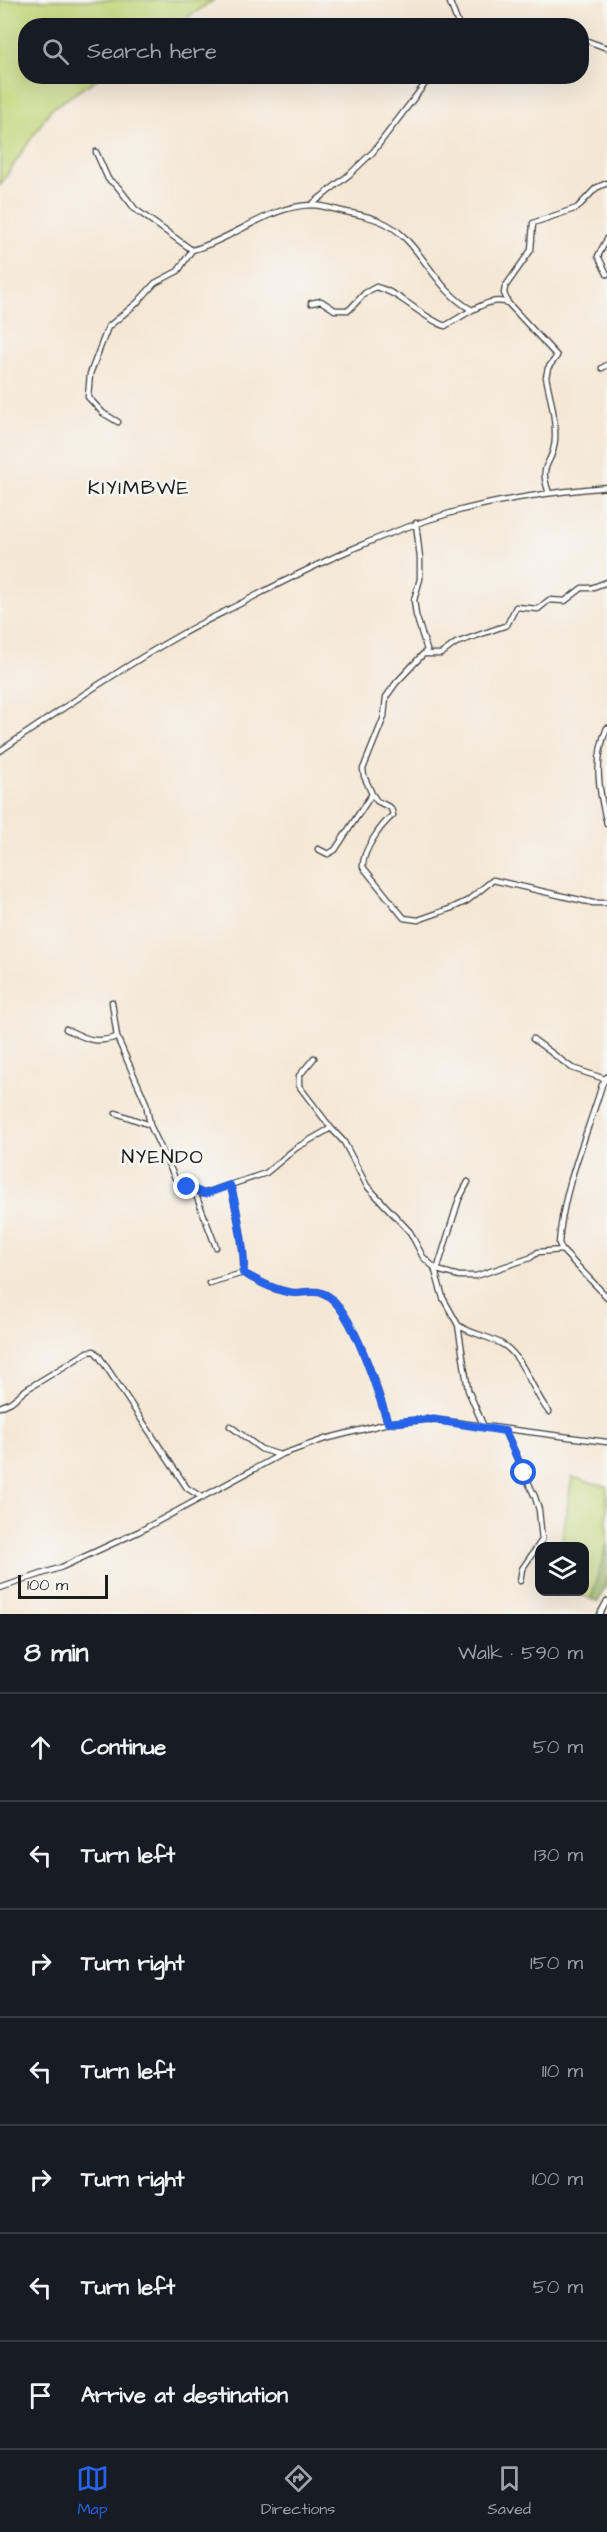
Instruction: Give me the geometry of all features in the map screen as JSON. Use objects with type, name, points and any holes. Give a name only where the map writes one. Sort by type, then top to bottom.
[{"type":"street","points":[[449,0],[456,18]]},
{"type":"street","points":[[589,42],[607,48]]},
{"type":"street","points":[[311,205],[350,174],[372,152],[425,84]]},
{"type":"street","points":[[96,152],[108,179],[118,187],[135,209],[192,250]]},
{"type":"street","points":[[549,493],[543,471],[554,446],[555,431],[546,377],[548,368],[557,356],[508,303],[504,293],[505,287],[531,250],[533,223],[576,208],[596,188],[607,183]]},
{"type":"street","points":[[118,422],[103,413],[88,397],[90,374],[108,327],[137,303],[155,283],[177,271],[192,250],[210,246],[285,210],[311,205],[367,216],[392,225],[457,302],[472,310]]},
{"type":"street","points":[[607,239],[598,256],[607,274]]},
{"type":"street","points":[[310,303],[321,301],[335,310],[349,310],[365,293],[376,287],[421,312],[432,322],[445,327],[484,304],[501,300],[508,303]]},
{"type":"street","points":[[0,751],[81,696],[181,634],[317,563],[364,542],[469,508],[549,493],[607,487]]},
{"type":"street","points":[[417,523],[420,579],[414,600],[416,615],[427,646],[424,654],[386,697],[384,717],[363,769],[372,794],[377,801],[391,808],[393,814],[386,820],[365,856],[363,867],[404,918],[421,919],[452,909],[467,902],[493,880],[584,901],[607,903]]},
{"type":"street","points":[[424,654],[441,654],[456,643],[507,625],[516,607],[538,609],[549,600],[565,601],[582,588],[591,588],[607,582]]},
{"type":"street","points":[[607,728],[603,739],[598,781],[607,824]]},
{"type":"street","points":[[318,849],[328,854],[335,850],[372,794]]},
{"type":"street","points":[[112,1002],[117,1037],[146,1103],[150,1125],[175,1178],[194,1190],[205,1194],[266,1173],[296,1148],[331,1128]]},
{"type":"street","points":[[66,1029],[93,1041],[117,1037]]},
{"type":"street","points":[[533,1039],[572,1068],[606,1078],[570,1184],[560,1235],[562,1250],[607,1296]]},
{"type":"street","points":[[314,1058],[299,1076],[299,1086],[344,1142],[367,1186],[410,1232],[423,1257],[435,1269],[459,1276],[476,1276],[530,1258],[538,1252],[562,1250]]},
{"type":"street","points":[[116,1113],[150,1125]]},
{"type":"street","points":[[468,1182],[459,1199],[435,1269],[443,1298],[458,1325],[468,1390],[484,1427]]},
{"type":"street","points":[[230,1185],[239,1222],[244,1262],[243,1273]]},
{"type":"street","points":[[194,1190],[216,1247]]},
{"type":"street","points":[[209,1283],[243,1273],[277,1289],[295,1293],[322,1293],[332,1299],[348,1319],[365,1358],[388,1423]]},
{"type":"street","points":[[458,1325],[505,1346],[514,1354],[534,1391],[549,1412]]},
{"type":"street","points":[[0,1407],[82,1356],[94,1351],[188,1488],[203,1498]]},
{"type":"street","points":[[0,1588],[62,1567],[140,1531],[280,1455],[325,1439],[388,1423],[429,1419],[505,1431],[607,1442]]},
{"type":"street","points":[[230,1426],[261,1449],[280,1455]]},
{"type":"street","points":[[505,1431],[539,1510],[542,1540],[522,1569],[520,1581]]},
{"type":"street","points":[[600,1614],[607,1601]]},
{"type":"green space","points":[[0,0],[214,0],[187,18],[18,18],[18,84],[89,84],[51,109],[0,185]]},
{"type":"green space","points":[[572,1477],[607,1487],[607,1544],[591,1599],[584,1596],[589,1596],[589,1542],[562,1542]]},
{"type":"green space","points":[[607,1544],[607,1582],[598,1602],[591,1599]]},
{"type":"district","name":"KIYIMBWE","points":[[139,487]]},
{"type":"district","name":"NYENDO","points":[[163,1156]]},
{"type":"route","points":[[187,1187],[205,1194],[230,1185],[239,1222],[245,1267],[243,1273],[277,1289],[295,1293],[305,1291],[322,1293],[332,1299],[348,1319],[374,1378],[388,1423],[429,1419],[505,1431],[524,1473]]}]
